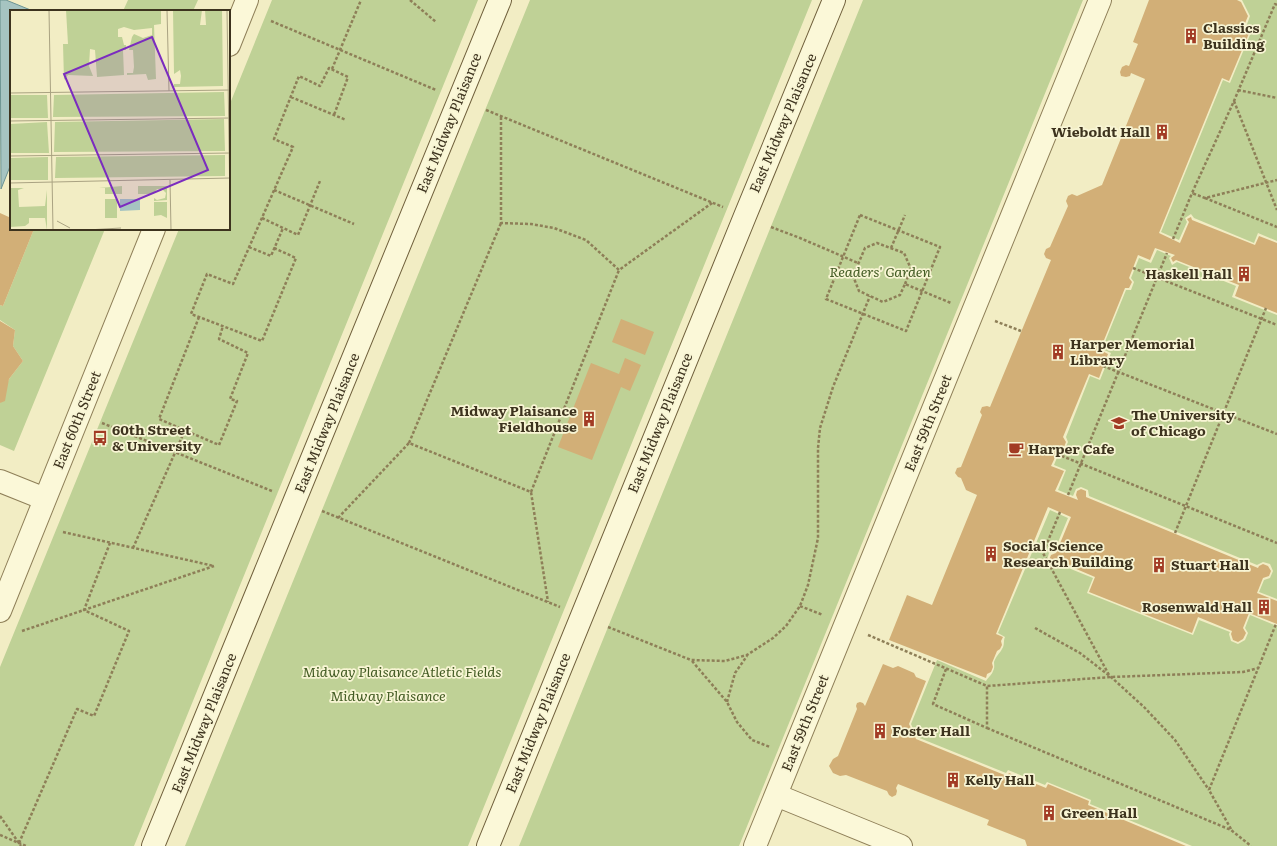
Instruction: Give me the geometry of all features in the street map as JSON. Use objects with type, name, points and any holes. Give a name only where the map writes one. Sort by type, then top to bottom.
[{"type":"street","points":[[230,42],[247,0]]},
{"type":"street","name":"East Midway Plaisance","points":[[153,846],[500,0]]},
{"type":"street","name":"East Midway Plaisance","points":[[488,846],[834,0]]},
{"type":"street","name":"East 59th Street","points":[[755,846],[1100,0]]},
{"type":"street","name":"East 60th Street","points":[[0,611],[154,230]]},
{"type":"street","points":[[0,481],[45,499]]},
{"type":"street","points":[[776,795],[901,846]]},
{"type":"path","points":[[332,70],[362,0]]},
{"type":"path","points":[[410,0],[436,22]]},
{"type":"path","points":[[1173,239],[1275,4],[1277,5]]},
{"type":"path","points":[[271,21],[440,92]]},
{"type":"path","points":[[274,248],[296,258],[262,341],[191,314],[207,274],[233,284],[292,147],[274,139],[299,76],[320,86],[329,68],[348,77],[334,115]]},
{"type":"path","points":[[1238,90],[1277,98]]},
{"type":"path","points":[[291,97],[346,120]]},
{"type":"path","points":[[1234,101],[1277,210]]},
{"type":"path","points":[[486,110],[727,209]]},
{"type":"path","points":[[338,518],[409,443],[501,223],[501,117]]},
{"type":"path","points":[[1205,198],[1277,180]]},
{"type":"path","points":[[262,218],[298,235],[320,181]]},
{"type":"path","points":[[274,190],[354,224]]},
{"type":"path","points":[[1192,193],[1277,227]]},
{"type":"path","points":[[548,602],[531,492],[619,270],[712,203]]},
{"type":"path","points":[[860,215],[940,247],[906,331],[826,299],[843,256],[860,215]]},
{"type":"path","points":[[891,248],[905,215]]},
{"type":"path","points":[[501,223],[531,224],[554,228],[586,240],[619,270]]},
{"type":"path","points":[[771,227],[858,263]]},
{"type":"path","points":[[249,247],[271,256],[283,228]]},
{"type":"path","points":[[877,243],[904,253],[911,269],[900,296],[883,302],[859,291],[853,276],[858,263],[865,248],[877,243]]},
{"type":"path","points":[[1068,495],[1158,278],[1167,252]]},
{"type":"path","points":[[1133,268],[1277,326]]},
{"type":"path","points":[[904,284],[953,304]]},
{"type":"path","points":[[608,627],[692,660],[725,661],[747,655],[773,638],[786,626],[800,606],[808,585],[818,538],[818,448],[820,428],[833,387],[870,296]]},
{"type":"path","points":[[1175,533],[1266,308]]},
{"type":"path","points":[[199,317],[159,419],[219,445],[237,401],[230,399],[248,353],[219,338],[224,326]]},
{"type":"path","points":[[991,319],[1021,331]]},
{"type":"path","points":[[1103,366],[1277,434]]},
{"type":"path","points":[[100,422],[278,493]]},
{"type":"path","points":[[133,548],[185,430]]},
{"type":"path","points":[[409,443],[531,492]]},
{"type":"path","points":[[1056,454],[1277,543]]},
{"type":"path","points":[[322,511],[564,609]]},
{"type":"path","points":[[1060,512],[1043,553],[1110,677]]},
{"type":"path","points":[[22,631],[214,566],[63,532]]},
{"type":"path","points":[[84,610],[110,543]]},
{"type":"path","points":[[800,606],[827,616]]},
{"type":"path","points":[[20,845],[77,709],[94,716],[129,631],[84,610]]},
{"type":"path","points":[[1209,790],[1276,624]]},
{"type":"path","points":[[1035,628],[1080,653],[1144,707],[1175,740],[1209,790],[1232,830]]},
{"type":"path","points":[[866,634],[987,686],[1110,677],[1243,672],[1259,668]]},
{"type":"path","points":[[727,702],[735,673],[747,655]]},
{"type":"path","points":[[692,660],[727,702],[736,722],[752,740],[773,748]]},
{"type":"path","points":[[946,669],[933,704],[1232,830],[1251,846]]},
{"type":"path","points":[[987,686],[987,728]]},
{"type":"path","points":[[0,816],[20,845]]},
{"type":"path","points":[[0,835],[20,845],[26,846]]},
{"type":"green space","points":[[128,0],[198,0],[193,10],[123,10]]},
{"type":"green space","points":[[272,0],[478,0],[134,846],[0,846],[0,667],[179,230],[230,230],[230,104]]},
{"type":"green space","name":"Midway Plaisance","points":[[530,0],[812,0],[468,846],[185,846]]},
{"type":"green space","name":"Readers' Garden","points":[[863,0],[1083,0],[739,846],[519,846]]},
{"type":"green space","points":[[1242,0],[1277,0],[1277,241],[1258,233],[1254,243],[1194,218],[1191,214],[1185,218],[1187,222],[1179,240],[1161,232],[1223,80],[1230,83],[1252,30],[1246,27],[1250,16]]},
{"type":"green space","points":[[34,230],[105,230],[14,451],[0,445],[0,403],[9,379],[23,361],[13,346],[15,330],[0,320],[0,305],[3,306]]},
{"type":"green space","points":[[1157,250],[1171,256],[1169,258],[1172,265],[1177,262],[1236,286],[1232,297],[1277,315],[1277,599],[1259,592],[1264,580],[1270,578],[1273,571],[1270,564],[1263,562],[1257,565],[1089,496],[1088,490],[1081,487],[1076,489],[1073,496],[1058,490],[1066,470],[1054,465],[1060,450],[1065,449],[1068,442],[1066,437],[1090,376],[1100,380],[1111,353],[1102,349],[1126,290],[1131,290],[1134,282],[1131,278],[1139,258],[1151,263]]},
{"type":"green space","points":[[1050,510],[1068,518],[1054,552],[1049,553],[1047,560],[1048,565],[1055,568],[1061,565],[1093,578],[1087,593],[1193,635],[1199,620],[1230,632],[1229,634],[1231,641],[1238,644],[1245,640],[1248,633],[1245,628],[1250,615],[1277,626],[1277,846],[1192,846],[1090,804],[1091,800],[1047,782],[1045,785],[1008,770],[1006,773],[917,737],[911,724],[937,660],[986,681],[992,674],[994,662],[1003,648],[1005,637],[998,633]]},
{"type":"water","points":[[0,0],[6,0],[31,10],[10,10],[10,166],[1,189]]},
{"type":"building","points":[[1149,0],[1237,0],[1241,2],[1248,16],[1243,28],[1250,31],[1229,81],[1222,78],[1159,233],[1180,243],[1189,222],[1187,219],[1191,217],[1192,220],[1255,245],[1259,236],[1277,243],[1277,313],[1235,296],[1239,285],[1176,260],[1173,262],[1171,258],[1175,255],[1155,248],[1150,260],[1138,255],[1129,278],[1132,282],[1129,288],[1125,288],[1100,350],[1108,354],[1099,378],[1089,374],[1063,437],[1066,442],[1064,447],[1059,449],[1051,466],[1064,471],[1055,491],[1078,500],[1076,495],[1077,491],[1081,489],[1086,491],[1086,497],[1258,568],[1263,564],[1268,566],[1271,571],[1269,576],[1263,578],[1257,593],[1277,601],[1277,624],[1249,613],[1243,628],[1246,633],[1243,639],[1238,642],[1233,640],[1231,634],[1232,631],[1198,617],[1192,633],[1089,592],[1095,577],[1060,562],[1055,566],[1050,564],[1049,560],[1051,555],[1056,553],[1071,517],[1048,507],[996,634],[1003,637],[1001,641],[1002,645],[997,651],[992,663],[993,667],[991,672],[987,674],[986,678],[889,640],[907,595],[932,605],[977,495],[966,490],[961,478],[955,473],[957,468],[961,467],[982,415],[980,412],[982,407],[990,407],[1051,260],[1046,258],[1044,254],[1046,249],[1050,247],[1068,206],[1066,201],[1068,196],[1072,194],[1077,196],[1102,185],[1145,79],[1131,73],[1130,76],[1121,76],[1120,72],[1122,67],[1126,65],[1129,66],[1138,44],[1133,42]]},
{"type":"building","points":[[0,213],[10,218],[10,230],[34,230],[3,306],[0,305]]},
{"type":"building","points":[[621,319],[654,332],[645,355],[612,342]]},
{"type":"building","points":[[0,321],[15,330],[13,346],[23,361],[9,379],[5,401],[0,403]]},
{"type":"building","name":"Midway Plaisance Fieldhouse","points":[[625,358],[641,365],[630,391],[621,387],[592,460],[558,447],[591,363],[619,374]]},
{"type":"building","points":[[883,664],[893,668],[898,666],[914,673],[916,677],[926,681],[909,724],[916,739],[1007,776],[1009,773],[1046,788],[1048,784],[1089,801],[1088,805],[1186,846],[1027,846],[1025,840],[987,825],[989,820],[898,784],[896,788],[896,795],[892,797],[887,791],[846,775],[840,776],[833,773],[829,766],[833,759],[838,756],[857,709],[857,703],[863,703],[865,706]]},
{"type":"place","name":"Classics Building","points":[[1191,36]]},
{"type":"place","name":"Wieboldt Hall","points":[[1162,132]]},
{"type":"place","name":"Haskell Hall","points":[[1244,274]]},
{"type":"place","name":"Harper Memorial Library","points":[[1058,352]]},
{"type":"place","name":"Midway Plaisance Fieldhouse","points":[[589,419]]},
{"type":"place","name":"The University of Chicago","points":[[1119,423]]},
{"type":"place","name":"60th Street & University","points":[[100,438]]},
{"type":"place","name":"Harper Cafe","points":[[1016,449]]},
{"type":"place","name":"Social Science Research Building","points":[[991,554]]},
{"type":"place","name":"Stuart Hall","points":[[1159,565]]},
{"type":"place","name":"Rosenwald Hall","points":[[1264,607]]},
{"type":"place","name":"Foster Hall","points":[[880,731]]},
{"type":"place","name":"Kelly Hall","points":[[953,780]]},
{"type":"place","name":"Green Hall","points":[[1049,813]]},
{"type":"park label","name":"Midway Plaisance Atletic Fields","points":[[402,672]]}]
